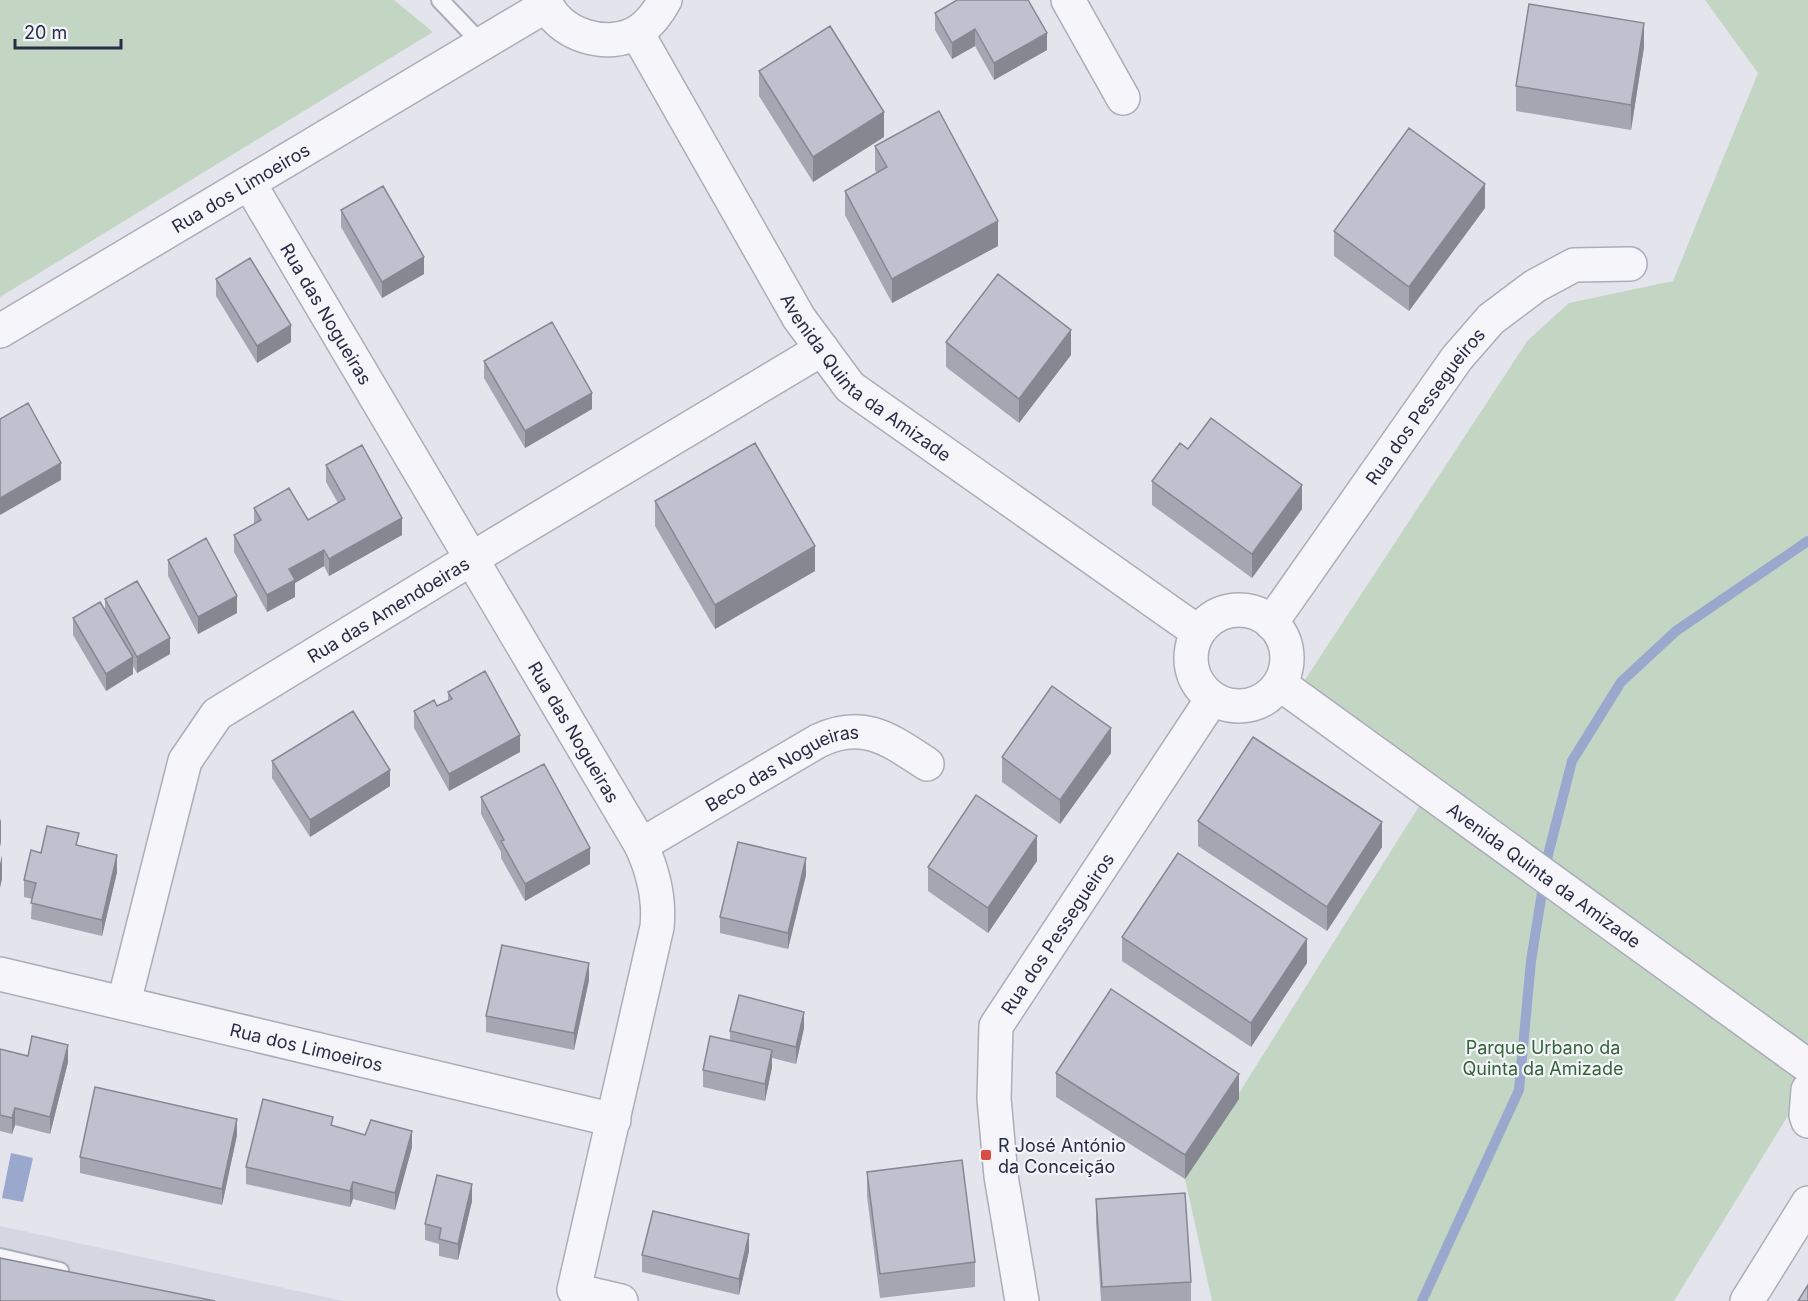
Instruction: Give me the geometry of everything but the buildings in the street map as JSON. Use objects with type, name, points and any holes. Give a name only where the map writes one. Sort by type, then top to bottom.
[{"type":"street","points":[[546,3],[563,25],[586,37],[612,40],[637,33],[656,16],[665,0]]},
{"type":"street","points":[[1068,0],[1123,98]]},
{"type":"street","name":"Rua dos Limoeiros","points":[[0,331],[482,44],[546,3]]},
{"type":"street","name":"Avenida Quinta da Amizade","points":[[637,33],[799,318],[850,387],[1198,632]]},
{"type":"street","name":"Rua das Nogueiras","points":[[249,183],[641,845],[647,859],[657,895],[657,919],[574,1295],[621,1301]]},
{"type":"street","name":"Rua dos Pessegueiros","points":[[1271,623],[1457,358],[1491,319],[1535,286],[1574,265],[1630,264]]},
{"type":"street","name":"Rua das Amendoeiras","points":[[124,1002],[185,761],[217,714],[471,558],[822,349]]},
{"type":"street","points":[[1228,610],[1247,610],[1265,616],[1271,623],[1278,630],[1286,647],[1287,666],[1280,684],[1266,698],[1250,706],[1230,706],[1212,699],[1198,686],[1191,668],[1190,649],[1198,632],[1210,618],[1228,610]]},
{"type":"street","name":"Avenida Quinta da Amizade","points":[[1280,684],[1808,1066]]},
{"type":"street","name":"Rua dos Pessegueiros","points":[[1022,1301],[1001,1176],[994,1099],[996,1026],[1212,699]]},
{"type":"street","name":"Beco das Nogueiras","points":[[641,845],[818,741],[836,733],[856,732],[879,735],[927,764]]},
{"type":"street","name":"Rua dos Limoeiros","points":[[0,974],[614,1120]]},
{"type":"street","points":[[1808,1090],[1806,1115],[1808,1121]]},
{"type":"street","points":[[1748,1301],[1808,1203]]},
{"type":"lane","points":[[440,0],[482,44]]},
{"type":"lane","points":[[0,1257],[77,1275]]},
{"type":"shaded area","points":[[0,1226],[343,1301],[0,1301]]},
{"type":"green space","points":[[0,0],[394,0],[433,32],[0,297]]},
{"type":"green space","name":"Parque Urbano da Quinta da Amizade","points":[[1705,0],[1808,0],[1808,1070],[1789,1114],[1674,1301],[1212,1301],[1185,1179],[1428,792],[1295,695],[1528,340],[1569,303],[1673,281],[1758,73]]},
{"type":"water","points":[[11,1153],[33,1158],[23,1202],[2,1198]]},
{"type":"waterway","points":[[1422,1301],[1519,1090],[1531,961],[1548,855],[1572,761],[1621,682],[1676,631],[1808,541]]},
{"type":"place","name":"R José António da Conceição","points":[[986,1155]]}]
